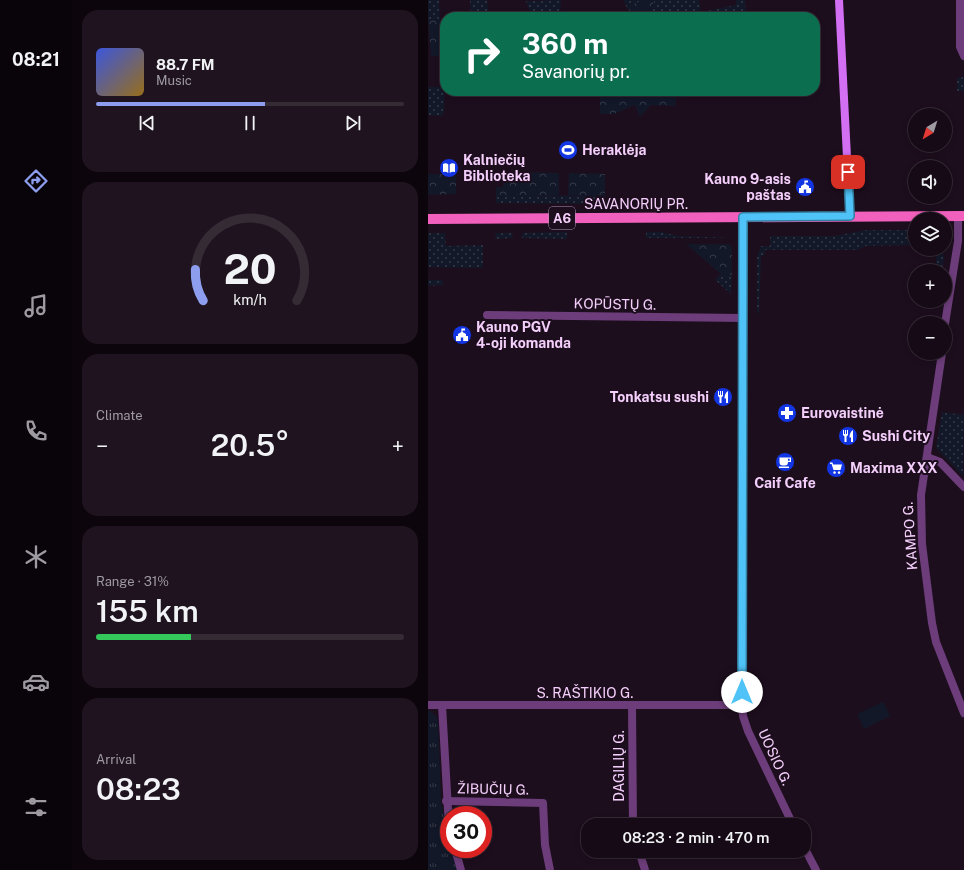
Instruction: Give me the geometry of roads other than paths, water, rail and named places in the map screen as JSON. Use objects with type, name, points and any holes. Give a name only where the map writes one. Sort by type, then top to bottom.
[{"type":"main road","name":"SAVANORIŲ PR.","points":[[428,219],[961,216]]},
{"type":"street","points":[[839,0],[850,216]]},
{"type":"street","points":[[960,0],[960,47],[964,56]]},
{"type":"street","points":[[947,316],[960,254],[961,216]]},
{"type":"street","name":"UOSIO G.","points":[[743,217],[742,705],[743,716],[748,731],[790,818]]},
{"type":"street","name":"KOPŪSTŲ G.","points":[[487,315],[743,318]]},
{"type":"street","name":"KAMPO G.","points":[[941,360],[921,496],[920,515],[932,623],[943,663],[964,713]]},
{"type":"street","points":[[927,457],[940,462],[964,487]]},
{"type":"street","name":"S. RAŠTIKIO G.","points":[[428,705],[742,705]]},
{"type":"street","points":[[442,705],[447,806]]},
{"type":"street","name":"DAGILIŲ G.","points":[[632,706],[632,818]]},
{"type":"street","name":"ŽIBUČIŲ G.","points":[[446,801],[543,803],[545,845],[550,870]]},
{"type":"street","points":[[457,858],[461,870]]},
{"type":"street","points":[[641,858],[645,870]]},
{"type":"street","points":[[810,858],[816,870]]},
{"type":"place","name":"Heraklėja","points":[[568,150]]},
{"type":"place","name":"Kalniečių Biblioteka","points":[[449,168]]},
{"type":"place","name":"Kauno 9-asis paštas","points":[[805,187]]},
{"type":"place","name":"Kauno PGV 4-oji komanda","points":[[462,335]]},
{"type":"place","name":"Tonkatsu sushi","points":[[723,397]]},
{"type":"place","name":"Eurovaistinė","points":[[787,413]]},
{"type":"place","name":"Sushi City","points":[[848,436]]},
{"type":"place","name":"Caif Cafe","points":[[785,462]]},
{"type":"place","name":"Maxima XXX","points":[[836,468]]}]
